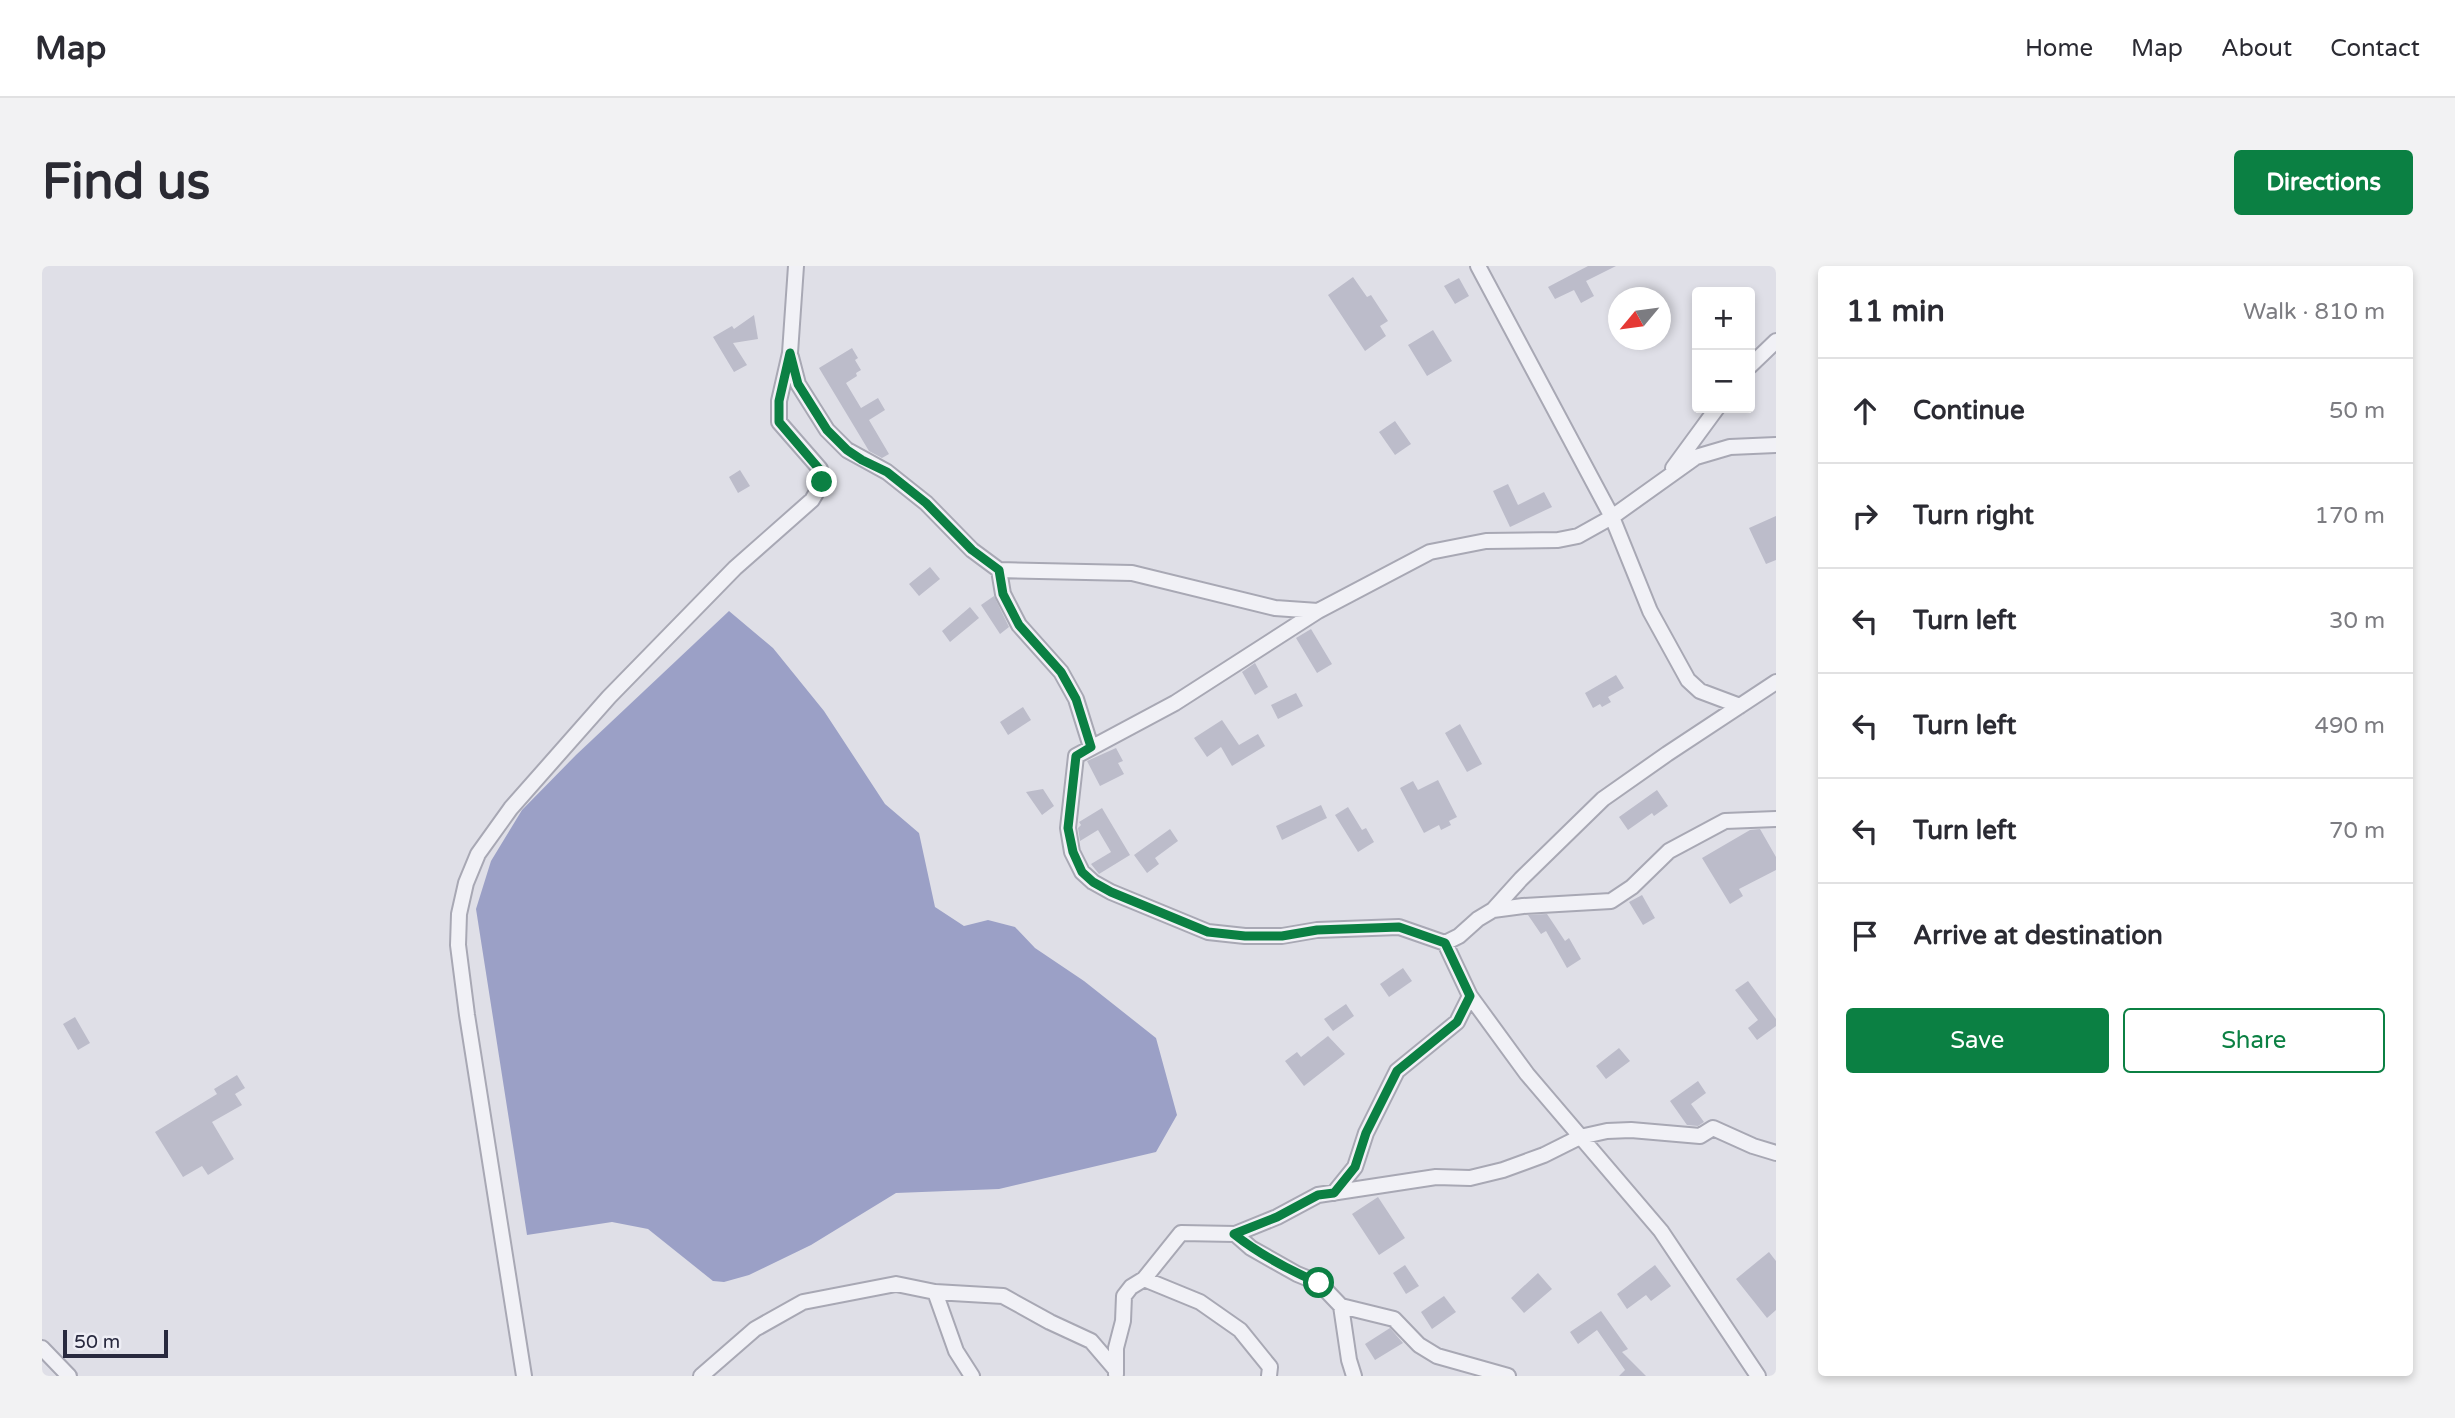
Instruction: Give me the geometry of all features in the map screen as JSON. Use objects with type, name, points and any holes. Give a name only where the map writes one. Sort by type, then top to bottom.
[{"type":"street","points":[[524,1376],[458,945],[466,883],[478,854],[511,808],[609,697],[735,568],[813,500],[822,482],[820,470],[779,422],[779,401],[790,353],[796,266]]},
{"type":"street","points":[[1478,266],[1612,517],[1650,611],[1688,680],[1700,691],[1740,706]]},
{"type":"street","points":[[1755,361],[1776,341]]},
{"type":"street","points":[[790,353],[798,384],[827,430],[847,450],[887,472],[926,503],[972,550],[999,570],[1132,573],[1275,608],[1318,611]]},
{"type":"street","points":[[1666,478],[1713,413]]},
{"type":"street","points":[[1776,445],[1730,447],[1696,457],[1591,530],[1559,540],[1486,541],[1430,552],[1318,611],[1175,703],[1076,756],[1068,828],[1073,852],[1082,872],[1093,882],[1208,932],[1282,936],[1317,930],[1399,927],[1445,943],[1460,936],[1478,919],[1493,910],[1602,799],[1776,682]]},
{"type":"street","points":[[999,570],[1003,594],[1019,625],[1061,672],[1076,699],[1091,747]]},
{"type":"street","points":[[1493,910],[1611,901],[1632,887],[1669,851],[1725,821],[1776,819]]},
{"type":"street","points":[[1445,943],[1470,996],[1527,1074],[1661,1231],[1758,1376]]},
{"type":"street","points":[[1334,1193],[1355,1167],[1366,1133],[1397,1071],[1457,1022],[1470,996]]},
{"type":"street","points":[[1116,1373],[1116,1348],[1123,1321],[1124,1296],[1131,1287],[1144,1279],[1181,1233],[1234,1234],[1277,1217],[1318,1195],[1436,1177],[1470,1178],[1503,1170],[1580,1138],[1607,1131],[1631,1130],[1700,1136],[1713,1128],[1776,1153]]},
{"type":"street","points":[[1234,1234],[1251,1248],[1319,1283],[1341,1306],[1394,1319],[1419,1345],[1437,1356],[1508,1376]]},
{"type":"street","points":[[1144,1279],[1200,1302],[1240,1330],[1270,1367],[1269,1376]]},
{"type":"street","points":[[701,1376],[755,1329],[803,1302],[868,1287],[896,1284],[935,1293],[1003,1296],[1049,1322],[1091,1341],[1116,1373]]},
{"type":"street","points":[[935,1293],[956,1351],[972,1376]]},
{"type":"street","points":[[1341,1306],[1354,1376]]},
{"type":"street","points":[[42,1348],[69,1376]]},
{"type":"water","points":[[729,611],[773,648],[824,711],[885,804],[919,833],[935,907],[964,926],[988,920],[1015,927],[1035,948],[1084,981],[1156,1038],[1177,1115],[1156,1152],[999,1189],[896,1193],[811,1245],[749,1275],[724,1282],[713,1281],[648,1229],[612,1222],[527,1235],[476,909],[491,861],[522,810],[576,755]]},
{"type":"building","points":[[1588,266],[1616,266],[1586,281],[1594,296],[1581,303],[1574,290],[1555,299],[1548,287]]},
{"type":"building","points":[[1353,277],[1367,297],[1371,295],[1388,321],[1380,326],[1386,336],[1365,351],[1328,295]]},
{"type":"building","points":[[1459,278],[1469,296],[1455,304],[1444,286]]},
{"type":"building","points":[[754,315],[758,339],[733,343],[747,365],[734,372],[713,337],[732,326],[734,329]]},
{"type":"building","points":[[1433,330],[1452,361],[1427,376],[1408,345]]},
{"type":"building","points":[[852,348],[861,370],[846,383],[861,408],[878,398],[885,410],[869,420],[889,454],[882,458],[869,451],[819,368]]},
{"type":"building","points":[[1395,421],[1411,444],[1395,455],[1379,432]]},
{"type":"building","points":[[740,470],[750,486],[738,493],[729,477]]},
{"type":"building","points":[[1508,484],[1518,505],[1544,492],[1552,507],[1510,527],[1493,491]]},
{"type":"building","points":[[1776,516],[1776,560],[1766,564],[1749,528]]},
{"type":"building","points":[[930,567],[940,579],[919,596],[909,584]]},
{"type":"building","points":[[994,596],[1009,627],[1000,634],[981,605]]},
{"type":"building","points":[[970,607],[979,618],[950,642],[942,631]]},
{"type":"building","points":[[1311,629],[1332,664],[1317,673],[1296,638]]},
{"type":"building","points":[[1255,663],[1268,687],[1255,695],[1242,672]]},
{"type":"building","points":[[1616,675],[1624,688],[1608,697],[1611,702],[1593,708],[1585,693]]},
{"type":"building","points":[[1296,693],[1303,706],[1278,719],[1271,705]]},
{"type":"building","points":[[1023,707],[1031,720],[1008,735],[1000,722]]},
{"type":"building","points":[[1222,720],[1239,745],[1258,734],[1265,746],[1232,766],[1221,747],[1207,757],[1194,738]]},
{"type":"building","points":[[1460,724],[1482,764],[1467,772],[1445,733]]},
{"type":"building","points":[[1116,748],[1123,761],[1118,763],[1124,774],[1100,786],[1087,761]]},
{"type":"building","points":[[1438,780],[1457,817],[1449,821],[1451,825],[1441,830],[1439,825],[1424,833],[1400,788],[1413,781],[1418,790]]},
{"type":"building","points":[[1043,789],[1054,806],[1042,815],[1026,792]]},
{"type":"building","points":[[1657,790],[1668,806],[1654,816],[1652,813],[1628,830],[1619,817]]},
{"type":"building","points":[[1321,805],[1327,818],[1282,840],[1276,826]]},
{"type":"building","points":[[1348,807],[1362,830],[1366,828],[1374,842],[1358,852],[1335,815]]},
{"type":"building","points":[[1102,808],[1130,855],[1099,874],[1091,864],[1111,852],[1098,830],[1080,841],[1078,828],[1081,825],[1079,822]]},
{"type":"building","points":[[1170,829],[1178,841],[1155,858],[1159,864],[1147,873],[1134,855]]},
{"type":"building","points":[[1760,829],[1776,857],[1776,870],[1739,889],[1743,896],[1730,904],[1702,858],[1750,830]]},
{"type":"building","points":[[1642,895],[1655,918],[1643,925],[1629,902]]},
{"type":"building","points":[[1547,914],[1565,941],[1569,938],[1581,959],[1567,968],[1546,931],[1541,934],[1528,915]]},
{"type":"building","points":[[1403,968],[1412,981],[1389,997],[1380,984]]},
{"type":"building","points":[[1748,981],[1776,1019],[1776,1026],[1757,1040],[1748,1028],[1758,1020],[1735,990]]},
{"type":"building","points":[[1346,1004],[1354,1016],[1333,1031],[1324,1019]]},
{"type":"building","points":[[75,1017],[90,1043],[78,1050],[63,1024]]},
{"type":"building","points":[[1328,1036],[1345,1054],[1304,1086],[1285,1061],[1297,1052],[1301,1057]]},
{"type":"building","points":[[1619,1048],[1630,1061],[1606,1079],[1596,1066]]},
{"type":"building","points":[[237,1075],[245,1088],[235,1094],[242,1105],[212,1122],[234,1159],[208,1175],[202,1166],[183,1177],[155,1132],[217,1094],[214,1089]]},
{"type":"building","points":[[1698,1081],[1706,1093],[1691,1104],[1704,1122],[1698,1126],[1687,1125],[1670,1101]]},
{"type":"building","points":[[1378,1197],[1405,1238],[1379,1255],[1352,1214]]},
{"type":"building","points":[[1769,1252],[1776,1261],[1776,1310],[1767,1318],[1736,1279]]},
{"type":"building","points":[[1405,1265],[1419,1286],[1406,1294],[1393,1273]]},
{"type":"building","points":[[1655,1265],[1671,1286],[1651,1301],[1646,1295],[1627,1309],[1617,1294]]},
{"type":"building","points":[[1538,1273],[1552,1289],[1524,1313],[1511,1298]]},
{"type":"building","points":[[1444,1296],[1456,1312],[1432,1329],[1421,1312]]},
{"type":"building","points":[[1601,1311],[1628,1349],[1622,1352],[1646,1376],[1619,1376],[1625,1370],[1597,1330],[1578,1344],[1570,1332]]},
{"type":"building","points":[[1390,1328],[1403,1343],[1375,1360],[1365,1344]]},
{"type":"route","points":[[822,482],[820,470],[779,422],[779,401],[790,353],[798,384],[827,430],[847,450],[887,472],[926,503],[972,550],[999,570],[1003,594],[1019,625],[1061,672],[1076,699],[1091,747],[1076,756],[1068,828],[1073,852],[1082,872],[1093,882],[1208,932],[1282,936],[1317,930],[1399,927],[1445,943],[1470,996],[1457,1022],[1397,1071],[1366,1133],[1355,1167],[1334,1193],[1318,1195],[1277,1217],[1234,1234],[1251,1248],[1319,1283]]}]
